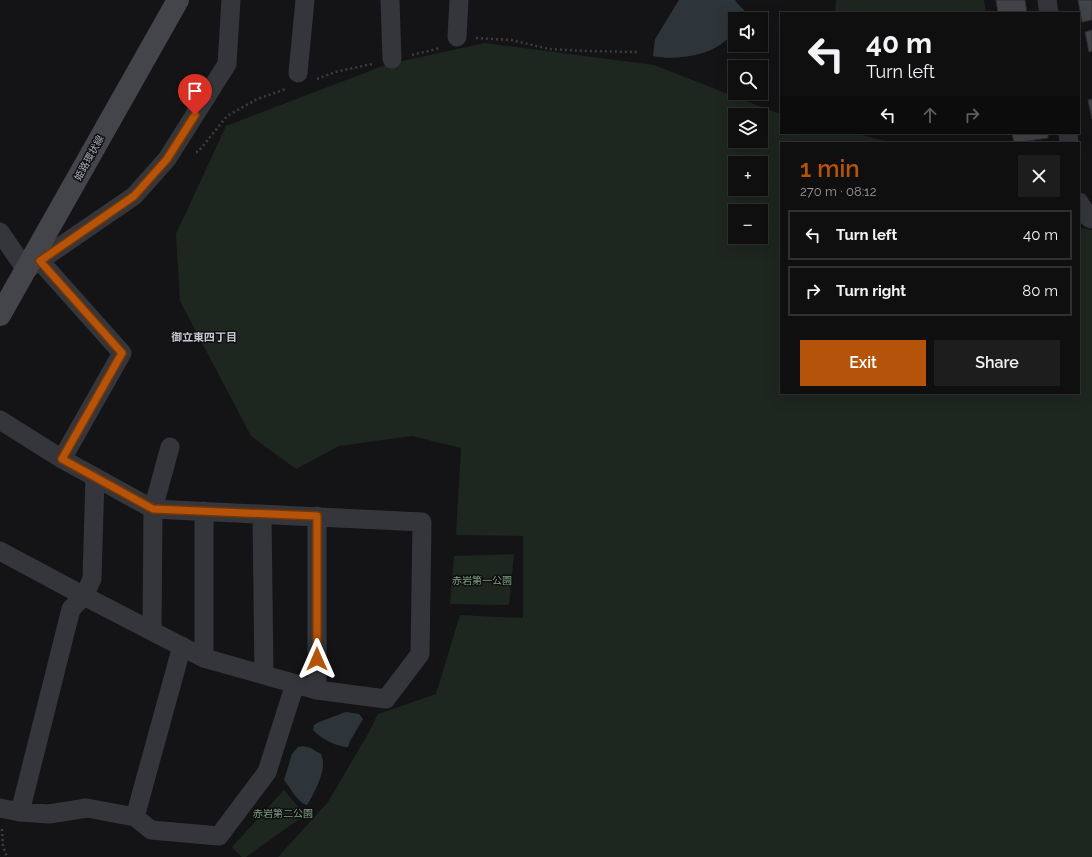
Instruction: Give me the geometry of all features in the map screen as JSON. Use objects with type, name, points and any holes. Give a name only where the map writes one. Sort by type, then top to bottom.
[{"type":"main road","name":"姫路環状線","points":[[0,315],[33,265],[178,0]]},
{"type":"street","points":[[33,265],[134,196],[167,159],[227,64],[231,0]]},
{"type":"street","points":[[298,73],[305,0]]},
{"type":"street","points":[[390,0],[392,59]]},
{"type":"street","points":[[457,37],[458,0]]},
{"type":"street","points":[[1047,0],[1049,12]]},
{"type":"street","points":[[1080,204],[1089,218],[1092,219]]},
{"type":"street","points":[[0,232],[122,353],[62,459]]},
{"type":"street","points":[[0,420],[62,459],[153,509],[422,522],[420,654],[386,699],[317,690],[204,658],[0,551]]},
{"type":"street","points":[[152,631],[153,509],[170,447]]},
{"type":"street","points":[[20,812],[71,609],[84,596],[92,579],[95,476]]},
{"type":"street","points":[[204,511],[204,658]]},
{"type":"street","points":[[262,514],[264,675]]},
{"type":"street","points":[[317,516],[317,690]]},
{"type":"street","points":[[135,817],[182,646]]},
{"type":"street","points":[[0,808],[20,812],[49,814],[87,808],[135,817],[150,830],[219,836],[267,772],[295,684]]},
{"type":"path","points":[[0,808],[3,846],[7,857]]},
{"type":"green space","points":[[836,0],[984,0],[986,12],[835,12]]},
{"type":"green space","points":[[485,43],[654,65],[728,94],[728,100],[744,100],[764,108],[728,108],[728,148],[768,148],[768,109],[780,114],[780,134],[858,134],[888,142],[780,142],[780,394],[1080,394],[1080,228],[1092,230],[1092,857],[278,857],[328,802],[378,714],[436,694],[460,615],[523,618],[523,536],[456,535],[461,448],[412,436],[339,446],[296,469],[251,436],[180,301],[176,234],[226,126],[388,64]]},
{"type":"green space","name":"赤岩第一公園","points":[[514,554],[509,605],[450,604],[454,556]]},
{"type":"green space","name":"赤岩第二公園","points":[[284,790],[305,815],[246,857],[242,857],[232,847]]},
{"type":"shaded area","points":[[679,0],[735,0],[745,12],[728,12],[728,38],[715,48],[700,54],[676,58],[653,56],[655,39]]},
{"type":"shaded area","points":[[346,712],[359,714],[363,719],[348,747],[329,742],[313,730],[314,725],[319,722]]},
{"type":"shaded area","points":[[302,746],[311,748],[321,754],[323,762],[320,779],[307,805],[297,798],[284,780],[292,754],[298,747]]},
{"type":"building","points":[[996,0],[1025,0],[1027,12],[998,12]]},
{"type":"building","points":[[1078,0],[1092,0],[1092,20],[1082,22]]},
{"type":"building","points":[[1092,30],[1092,51],[1089,52],[1085,32]]},
{"type":"building","points":[[1092,99],[1092,119],[1088,100]]},
{"type":"building","points":[[1012,134],[1048,134],[1048,138],[1014,142]]},
{"type":"district","name":"御立東四丁目","points":[[204,337]]},
{"type":"route","points":[[195,115],[167,159],[134,196],[40,261],[122,353],[62,459],[153,509],[317,516],[317,659]]}]
